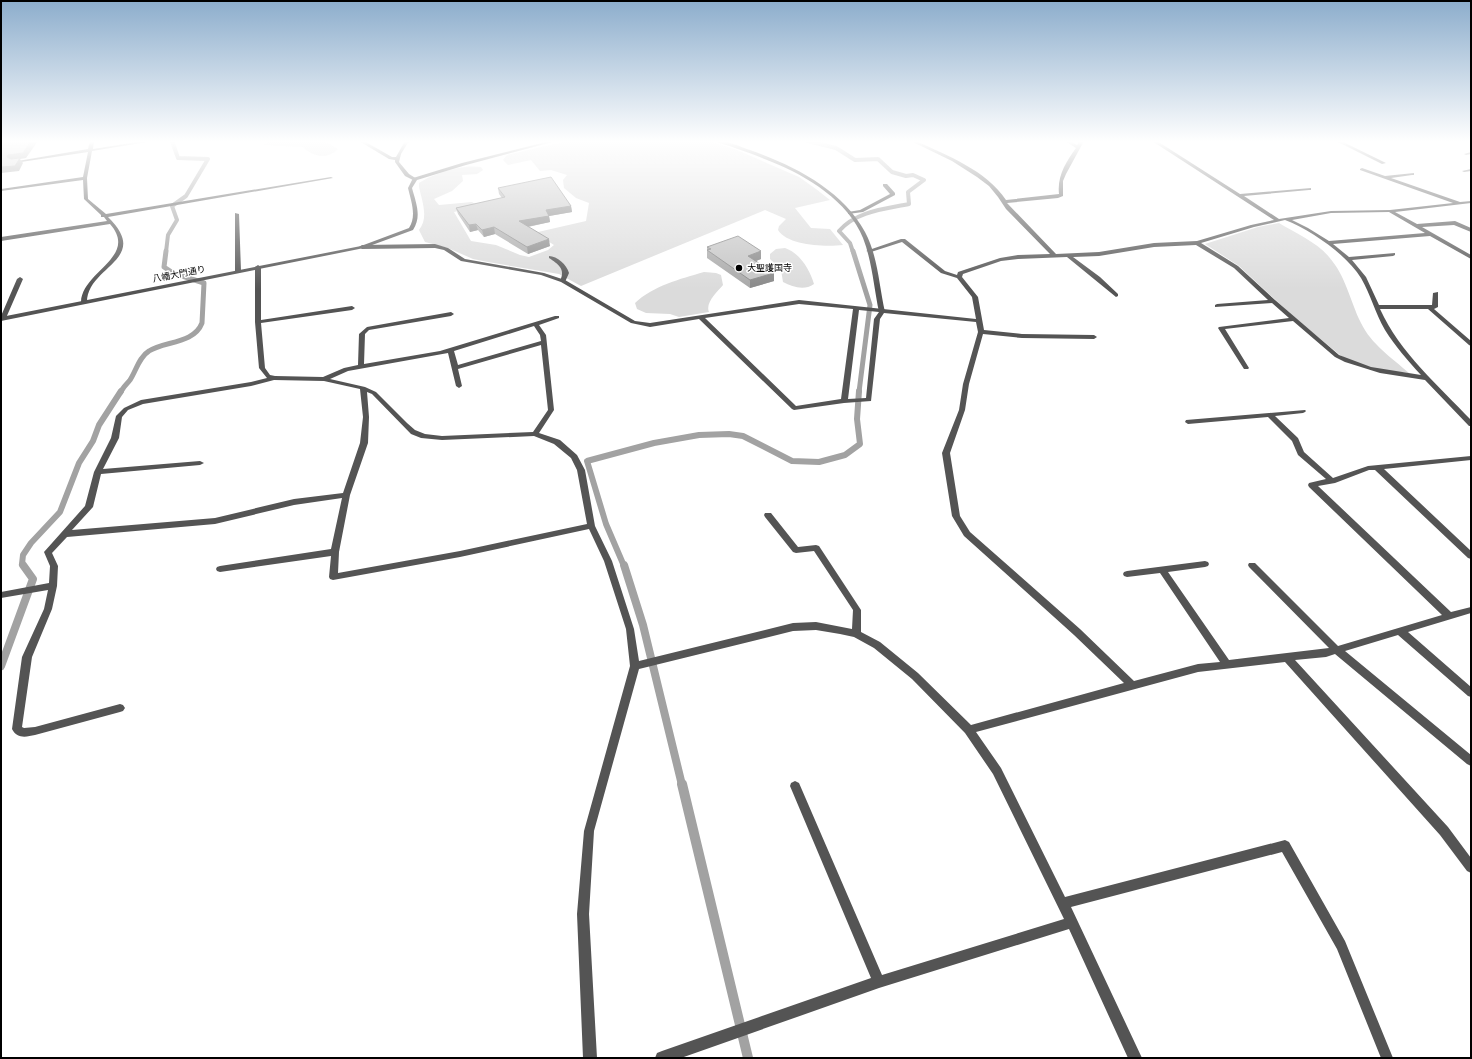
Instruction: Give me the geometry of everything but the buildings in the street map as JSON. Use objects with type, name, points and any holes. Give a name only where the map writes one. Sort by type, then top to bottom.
[{"type":"street","points":[[84,302],[85,294],[93,281],[107,268],[119,251],[121,240],[120,235],[110,222],[86,199],[86,190]]},
{"type":"street","points":[[103,216],[256,190]]},
{"type":"street","points":[[362,247],[411,229],[415,224],[416,219],[410,190]]},
{"type":"street","points":[[700,317],[794,408],[844,401],[869,400],[878,319],[882,312],[869,251],[863,232],[850,213],[825,190]]},
{"type":"street","points":[[850,213],[861,211],[893,194],[890,190]]},
{"type":"street","points":[[994,190],[1008,208],[1054,255]]},
{"type":"street","points":[[1004,202],[1058,197],[1061,195],[1060,190]]},
{"type":"street","points":[[1234,190],[1282,219],[1300,224],[1348,259],[1363,278],[1392,337],[1427,378],[1468,417],[1471,424]]},
{"type":"street","points":[[1241,195],[1293,190]]},
{"type":"street","points":[[1421,190],[1458,203]]},
{"type":"street","points":[[959,277],[960,273],[1000,260],[1054,255],[1099,254],[1154,245],[1197,243],[1282,219],[1331,212],[1390,211],[1471,202]]},
{"type":"street","points":[[1390,211],[1471,257]]},
{"type":"street","points":[[237,214],[238,271]]},
{"type":"street","points":[[1,239],[110,222]]},
{"type":"street","points":[[1417,226],[1455,223],[1471,230]]},
{"type":"street","points":[[1326,243],[1431,234]]},
{"type":"street","points":[[869,251],[903,240],[943,272],[959,277],[974,297],[981,332],[966,384],[962,410],[946,453],[956,516],[967,534],[1132,684]]},
{"type":"street","points":[[1197,243],[1236,267],[1330,351],[1349,362],[1377,372],[1427,378]]},
{"type":"street","points":[[362,247],[435,246],[446,249],[463,260],[542,274],[563,281],[632,322],[641,325],[650,326],[798,302],[882,312],[980,321]]},
{"type":"street","name":"八幡大門通り","points":[[2,318],[362,247]]},
{"type":"street","points":[[1348,259],[1393,254]]},
{"type":"street","points":[[1068,255],[1098,278],[1116,295]]},
{"type":"street","points":[[551,257],[564,266],[566,270],[566,277],[563,281]]},
{"type":"street","points":[[258,267],[258,322],[262,368],[268,376],[274,378]]},
{"type":"street","points":[[2,318],[20,279]]},
{"type":"street","points":[[1376,307],[1435,307],[1436,293]]},
{"type":"street","points":[[1217,306],[1273,301]]},
{"type":"street","points":[[1429,307],[1471,344]]},
{"type":"street","points":[[258,322],[352,308]]},
{"type":"street","points":[[844,401],[856,309]]},
{"type":"street","points":[[361,367],[362,334],[367,329],[451,314]]},
{"type":"street","points":[[324,379],[346,369],[452,350],[557,317]]},
{"type":"street","points":[[1246,368],[1221,328],[1294,319]]},
{"type":"street","points":[[535,324],[543,335],[551,410],[535,434]]},
{"type":"street","points":[[981,332],[1022,336],[1094,337]]},
{"type":"street","points":[[455,368],[544,342]]},
{"type":"street","points":[[452,350],[459,386]]},
{"type":"street","points":[[120,708],[35,731],[23,733],[17,729],[27,657],[48,609],[53,586],[54,566],[48,552],[89,507],[98,472],[115,438],[119,416],[132,405],[140,402],[251,384],[274,378],[324,379],[363,388],[374,393],[413,432],[424,436],[442,438],[535,434],[558,442],[574,457],[582,470],[591,526],[608,561],[630,629],[635,666],[589,831],[583,914],[590,1058]]},
{"type":"street","points":[[363,388],[366,418],[364,443],[346,495],[335,552],[333,577],[460,554],[591,526]]},
{"type":"street","points":[[1188,422],[1303,411]]},
{"type":"street","points":[[1269,414],[1295,440],[1301,453],[1332,481]]},
{"type":"street","points":[[1450,617],[1312,485],[1332,481],[1368,468],[1471,458]]},
{"type":"street","points":[[98,472],[200,463]]},
{"type":"street","points":[[1377,467],[1471,556]]},
{"type":"street","points":[[64,534],[215,520],[294,502],[346,495]]},
{"type":"street","points":[[768,515],[796,550],[816,548],[857,610],[856,634]]},
{"type":"street","points":[[220,569],[335,552]]},
{"type":"street","points":[[1127,574],[1205,564]]},
{"type":"street","points":[[1252,565],[1337,650],[1471,761]]},
{"type":"street","points":[[1162,569],[1227,665]]},
{"type":"street","points":[[1,595],[53,586]]},
{"type":"street","points":[[969,730],[1132,684],[1198,668],[1287,658],[1337,650],[1471,610]]},
{"type":"street","points":[[635,666],[793,627],[816,626],[856,634],[877,645],[915,676],[969,730],[997,771],[1063,903],[1135,1058]]},
{"type":"street","points":[[1401,632],[1471,693]]},
{"type":"street","points":[[1287,658],[1444,831],[1471,867]]},
{"type":"street","points":[[795,786],[879,982]]},
{"type":"street","points":[[1063,903],[1285,846],[1341,945],[1387,1058]]},
{"type":"street","points":[[662,1058],[879,982],[1072,922]]},
{"type":"shaded area","points":[[420,190],[453,190],[434,199],[439,205],[472,202],[478,206],[454,212],[471,241],[496,245],[529,257],[548,250],[554,245],[540,236],[538,232],[586,221],[589,203],[576,198],[567,190],[818,190],[830,200],[795,208],[811,228],[830,229],[843,245],[827,246],[808,244],[790,239],[778,230],[779,226],[786,219],[765,210],[581,286],[559,274],[473,259],[448,248],[425,242],[419,230],[424,220],[423,204]]},
{"type":"shaded area","points":[[1279,223],[1312,242],[1329,257],[1335,264],[1344,280],[1357,315],[1365,331],[1382,350],[1409,373],[1378,370],[1351,362],[1340,355],[1296,319],[1239,266],[1205,244],[1258,227]]},
{"type":"shaded area","points":[[785,248],[800,258],[810,273],[814,284],[802,288],[783,282],[781,270],[770,259],[770,254],[776,249]]},
{"type":"shaded area","points":[[704,272],[721,275],[723,285],[710,301],[708,309],[709,312],[679,317],[670,314],[646,313],[637,309],[635,303],[650,292],[667,284]]},
{"type":"waterway","points":[[166,252],[168,235],[177,220],[172,206],[186,196],[189,190]]},
{"type":"waterway","points":[[853,252],[850,243],[839,231],[846,224],[862,215],[881,209],[909,204],[908,192],[910,190]]},
{"type":"waterway","points":[[121,392],[130,380],[140,360],[149,351],[192,335],[198,330],[202,323],[204,283],[173,273],[164,267],[166,251]]},
{"type":"waterway","points":[[853,251],[870,305],[859,392]]},
{"type":"waterway","points":[[23,565],[23,555],[31,543],[60,512],[79,463],[93,441],[99,425],[121,391]]},
{"type":"waterway","points":[[624,566],[606,524],[587,461],[654,443],[699,435],[729,434],[743,436],[792,461],[819,462],[845,455],[860,444],[857,419],[859,391]]},
{"type":"waterway","points":[[1,666],[33,579],[23,565]]},
{"type":"waterway","points":[[624,565],[643,625],[682,785]]},
{"type":"waterway","points":[[682,784],[748,1058]]},
{"type":"place","name":"大聖護国寺","points":[[739,268]]}]
